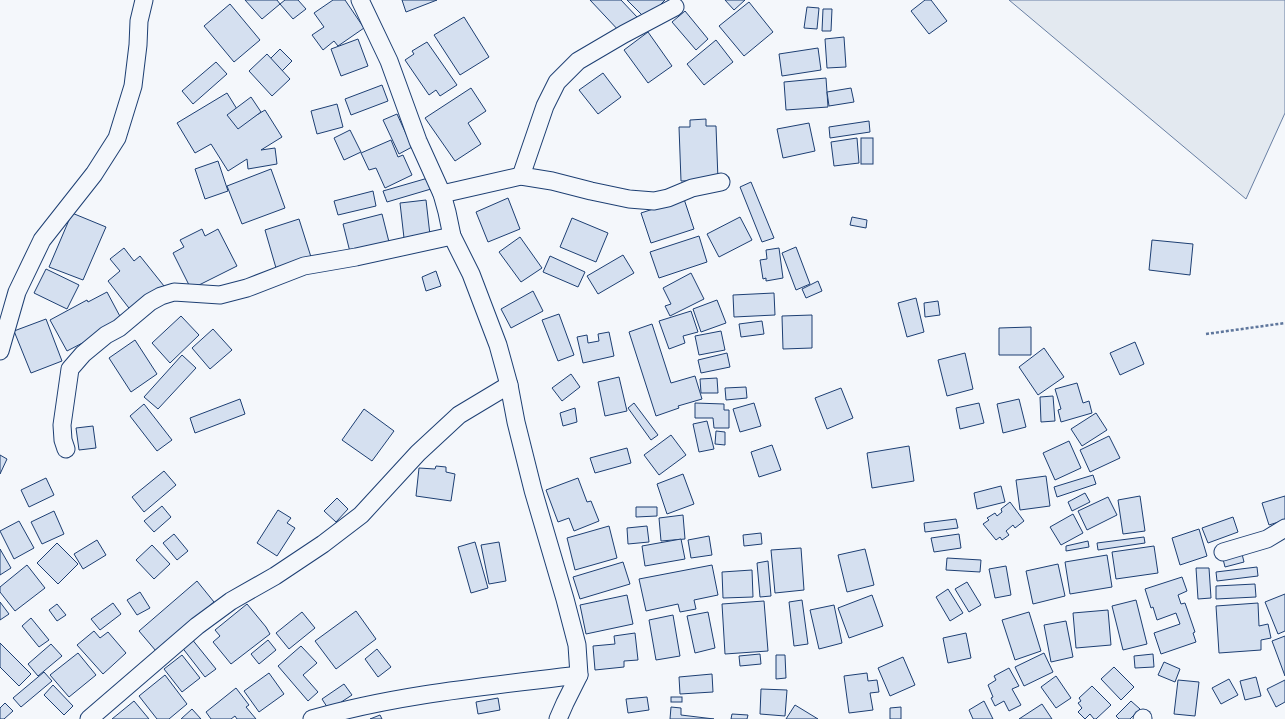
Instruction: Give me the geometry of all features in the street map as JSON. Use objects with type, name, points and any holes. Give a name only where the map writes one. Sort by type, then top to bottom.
[{"type":"street","points":[[0,351],[17,292],[42,240],[94,174],[117,138],[134,86],[139,21],[144,0]]},
{"type":"street","points":[[360,0],[389,61],[418,141],[442,194],[448,212],[452,236],[471,274],[498,345],[509,385],[516,422],[533,490],[577,645],[579,675],[558,719]]},
{"type":"street","points":[[521,176],[545,106],[557,82],[578,61],[624,34],[675,7]]},
{"type":"street","points":[[442,194],[521,176],[552,181],[641,201],[661,199],[692,188],[721,182]]},
{"type":"street","points":[[66,449],[63,440],[62,425],[70,369],[83,354],[106,335],[119,328],[150,302],[174,292],[220,295],[247,288],[304,266],[363,256],[452,236]]},
{"type":"street","points":[[89,719],[197,626],[231,601],[275,576],[323,544],[361,515],[418,454],[459,415],[509,385]]},
{"type":"street","points":[[1223,552],[1267,539],[1285,528]]},
{"type":"street","points":[[312,719],[386,702],[579,675]]},
{"type":"path","points":[[1206,334],[1285,323]]},
{"type":"shaded area","points":[[1009,0],[1285,0],[1285,113],[1246,199]]},
{"type":"building","points":[[245,0],[277,0],[280,4],[262,19]]},
{"type":"building","points":[[285,0],[298,0],[306,9],[293,19],[280,4]]},
{"type":"building","points":[[333,0],[345,0],[364,28],[338,46],[334,41],[323,50],[312,35],[324,27],[314,13]]},
{"type":"building","points":[[402,0],[437,0],[406,12]]},
{"type":"building","points":[[590,0],[621,0],[637,17],[621,33]]},
{"type":"building","points":[[627,0],[665,0],[646,19]]},
{"type":"building","points":[[725,0],[745,0],[734,10]]},
{"type":"building","points":[[925,0],[931,0],[947,21],[929,34],[911,11]]},
{"type":"building","points":[[749,2],[773,32],[744,56],[719,26]]},
{"type":"building","points":[[230,4],[260,40],[234,62],[204,26]]},
{"type":"building","points":[[807,7],[819,8],[817,29],[804,28]]},
{"type":"building","points":[[823,9],[832,9],[831,31],[822,31]]},
{"type":"building","points":[[685,11],[708,39],[696,50],[672,22]]},
{"type":"building","points":[[464,17],[489,57],[460,75],[434,35]]},
{"type":"building","points":[[648,32],[672,66],[648,83],[624,50]]},
{"type":"building","points":[[844,37],[846,67],[827,68],[825,39]]},
{"type":"building","points":[[358,39],[368,66],[341,76],[331,49]]},
{"type":"building","points":[[716,40],[733,62],[704,85],[687,64]]},
{"type":"building","points":[[427,42],[457,85],[440,96],[436,90],[429,95],[405,60],[414,54],[412,51]]},
{"type":"building","points":[[818,48],[821,70],[782,76],[779,54]]},
{"type":"building","points":[[280,49],[292,61],[278,75],[266,63]]},
{"type":"building","points":[[267,54],[290,79],[272,96],[249,71]]},
{"type":"building","points":[[216,62],[227,74],[193,104],[182,91]]},
{"type":"building","points":[[603,73],[621,97],[598,114],[579,90]]},
{"type":"building","points":[[826,78],[828,107],[786,110],[784,82]]},
{"type":"building","points":[[382,85],[388,101],[351,115],[345,99]]},
{"type":"building","points":[[471,88],[486,111],[468,123],[481,144],[455,161],[425,118]]},
{"type":"building","points":[[851,88],[854,102],[829,106],[827,92]]},
{"type":"building","points":[[227,93],[245,122],[265,110],[282,137],[261,150],[275,148],[277,164],[248,169],[247,159],[228,171],[211,144],[195,153],[177,123]]},
{"type":"building","points":[[251,97],[261,112],[238,129],[227,115]]},
{"type":"building","points":[[337,104],[343,127],[317,134],[311,111]]},
{"type":"building","points":[[397,114],[412,147],[399,154],[383,120]]},
{"type":"building","points":[[706,119],[706,126],[716,126],[718,180],[681,181],[679,127],[690,127],[690,120]]},
{"type":"building","points":[[869,121],[870,132],[830,138],[829,127]]},
{"type":"building","points":[[809,123],[815,151],[783,158],[777,129]]},
{"type":"building","points":[[350,130],[361,152],[344,160],[334,138]]},
{"type":"building","points":[[857,138],[859,163],[834,166],[831,142]]},
{"type":"building","points":[[861,138],[873,138],[873,164],[861,164]]},
{"type":"building","points":[[391,140],[398,157],[403,155],[412,175],[385,188],[376,168],[369,170],[361,153]]},
{"type":"building","points":[[218,161],[228,191],[205,199],[195,169]]},
{"type":"building","points":[[271,169],[285,208],[242,224],[227,186]]},
{"type":"building","points":[[428,178],[431,189],[387,202],[383,191]]},
{"type":"building","points":[[751,182],[774,238],[762,242],[740,187]]},
{"type":"building","points":[[373,191],[376,206],[338,215],[334,201]]},
{"type":"building","points":[[508,198],[520,229],[488,242],[476,212]]},
{"type":"building","points":[[684,199],[694,229],[651,243],[641,213]]},
{"type":"building","points":[[426,200],[430,235],[404,238],[400,203]]},
{"type":"building","points":[[72,213],[106,227],[83,280],[49,267]]},
{"type":"building","points":[[382,214],[389,242],[350,252],[343,224]]},
{"type":"building","points":[[740,217],[752,240],[719,257],[707,234]]},
{"type":"building","points":[[852,217],[867,220],[866,228],[850,225]]},
{"type":"building","points":[[572,218],[608,233],[596,262],[560,247]]},
{"type":"building","points":[[299,219],[311,257],[276,268],[265,230]]},
{"type":"building","points":[[202,229],[205,236],[218,229],[237,266],[191,289],[173,253],[184,247],[180,240]]},
{"type":"building","points":[[699,236],[707,262],[659,278],[650,252]]},
{"type":"building","points":[[520,237],[542,268],[521,282],[499,252]]},
{"type":"building","points":[[1152,240],[1193,244],[1190,275],[1149,270]]},
{"type":"building","points":[[796,247],[810,284],[796,290],[782,253]]},
{"type":"building","points":[[124,248],[134,261],[140,256],[164,286],[132,312],[108,281],[120,271],[110,259]]},
{"type":"building","points":[[779,248],[783,278],[766,281],[766,278],[763,279],[760,260],[767,259],[766,250]]},
{"type":"building","points":[[623,255],[634,273],[598,294],[587,276]]},
{"type":"building","points":[[550,256],[585,272],[578,287],[543,272]]},
{"type":"building","points":[[46,269],[79,285],[67,309],[34,293]]},
{"type":"building","points":[[436,271],[441,286],[426,291],[422,277]]},
{"type":"building","points":[[691,273],[704,299],[670,316],[665,306],[671,304],[663,288]]},
{"type":"building","points":[[818,281],[822,291],[806,298],[802,289]]},
{"type":"building","points":[[533,291],[543,311],[511,328],[501,309]]},
{"type":"building","points":[[107,292],[123,322],[67,351],[50,320],[87,300],[88,302]]},
{"type":"building","points":[[774,293],[775,315],[734,317],[733,295]]},
{"type":"building","points":[[916,298],[924,332],[907,337],[898,303]]},
{"type":"building","points":[[717,300],[726,323],[701,332],[693,309]]},
{"type":"building","points":[[938,301],[940,315],[925,317],[924,303]]},
{"type":"building","points":[[691,311],[698,332],[683,336],[685,343],[669,349],[659,321]]},
{"type":"building","points":[[559,314],[574,355],[558,361],[542,320]]},
{"type":"building","points":[[812,315],[812,348],[783,349],[782,316]]},
{"type":"building","points":[[181,316],[199,335],[170,363],[152,343]]},
{"type":"building","points":[[46,319],[62,361],[31,373],[14,331]]},
{"type":"building","points":[[762,321],[764,334],[741,337],[739,324]]},
{"type":"building","points":[[652,324],[671,383],[695,376],[702,399],[678,406],[679,408],[656,416],[629,332]]},
{"type":"building","points":[[1031,327],[1031,355],[999,355],[999,328]]},
{"type":"building","points":[[213,329],[232,350],[210,369],[192,348]]},
{"type":"building","points":[[721,331],[725,350],[699,355],[695,336]]},
{"type":"building","points":[[609,332],[614,356],[583,363],[577,337],[587,335],[588,343],[599,341],[598,334]]},
{"type":"building","points":[[135,340],[157,374],[131,392],[109,358]]},
{"type":"building","points":[[1135,342],[1144,364],[1120,375],[1110,353]]},
{"type":"building","points":[[1044,348],[1064,377],[1038,395],[1019,367]]},
{"type":"building","points":[[727,353],[730,367],[701,373],[698,360]]},
{"type":"building","points":[[965,353],[973,389],[947,396],[938,360]]},
{"type":"building","points":[[182,355],[196,368],[158,409],[144,397]]},
{"type":"building","points":[[571,374],[580,387],[562,401],[552,388]]},
{"type":"building","points":[[619,377],[627,411],[605,416],[598,382]]},
{"type":"building","points":[[717,378],[718,393],[701,393],[700,379]]},
{"type":"building","points":[[1077,383],[1083,403],[1089,401],[1092,413],[1061,422],[1058,410],[1061,409],[1055,389]]},
{"type":"building","points":[[746,387],[747,398],[726,400],[725,388]]},
{"type":"building","points":[[841,388],[853,418],[827,429],[815,398]]},
{"type":"building","points":[[1053,396],[1055,421],[1041,422],[1040,397]]},
{"type":"building","points":[[240,399],[245,414],[195,433],[190,418]]},
{"type":"building","points":[[1019,399],[1026,427],[1003,433],[997,404]]},
{"type":"building","points":[[634,403],[658,435],[651,440],[628,408]]},
{"type":"building","points":[[695,403],[724,404],[724,410],[729,410],[729,428],[714,428],[713,418],[695,418]]},
{"type":"building","points":[[754,403],[761,426],[740,432],[733,409]]},
{"type":"building","points":[[979,403],[984,423],[960,429],[956,408]]},
{"type":"building","points":[[144,404],[172,440],[157,451],[130,416]]},
{"type":"building","points":[[575,408],[577,422],[563,426],[560,413]]},
{"type":"building","points":[[364,409],[394,431],[372,461],[342,440]]},
{"type":"building","points":[[1096,413],[1107,430],[1082,446],[1071,429]]},
{"type":"building","points":[[707,421],[714,449],[699,452],[693,424]]},
{"type":"building","points":[[93,426],[96,448],[79,450],[76,428]]},
{"type":"building","points":[[716,431],[725,432],[725,445],[715,444]]},
{"type":"building","points":[[671,435],[686,455],[659,475],[644,455]]},
{"type":"building","points":[[1109,436],[1120,458],[1090,472],[1080,450]]},
{"type":"building","points":[[1069,441],[1081,468],[1055,480],[1043,453]]},
{"type":"building","points":[[772,445],[781,470],[759,477],[751,452]]},
{"type":"building","points":[[909,446],[914,481],[872,488],[867,453]]},
{"type":"building","points":[[627,448],[631,463],[595,473],[590,458]]},
{"type":"building","points":[[0,455],[7,459],[0,474]]},
{"type":"building","points":[[436,466],[446,467],[446,472],[455,474],[451,501],[416,496],[419,468],[435,469]]},
{"type":"building","points":[[164,471],[176,485],[144,512],[132,497]]},
{"type":"building","points":[[683,474],[694,504],[667,514],[657,484]]},
{"type":"building","points":[[1093,475],[1096,484],[1057,497],[1054,487]]},
{"type":"building","points":[[1046,476],[1050,506],[1020,510],[1016,480]]},
{"type":"building","points":[[46,478],[54,495],[29,507],[21,490]]},
{"type":"building","points":[[578,478],[587,502],[591,501],[599,521],[574,531],[569,518],[558,522],[546,490]]},
{"type":"building","points":[[1001,486],[1005,502],[977,509],[974,493]]},
{"type":"building","points":[[1085,493],[1090,502],[1072,511],[1068,502]]},
{"type":"building","points":[[1140,496],[1145,531],[1123,534],[1118,500]]},
{"type":"building","points":[[1285,496],[1285,520],[1269,525],[1262,503]]},
{"type":"building","points":[[1108,497],[1117,515],[1087,530],[1078,511]]},
{"type":"building","points":[[337,498],[348,509],[336,522],[324,511]]},
{"type":"building","points":[[1010,502],[1024,521],[1015,528],[1013,525],[1006,531],[1009,535],[1002,540],[1000,537],[996,540],[983,524],[989,520],[987,518],[995,513],[997,516],[1002,512],[1001,509]]},
{"type":"building","points":[[162,506],[171,517],[154,532],[144,521]]},
{"type":"building","points":[[636,507],[657,507],[657,516],[636,517]]},
{"type":"building","points":[[278,510],[291,518],[287,523],[295,528],[277,556],[257,543]]},
{"type":"building","points":[[54,511],[64,534],[42,544],[31,522]]},
{"type":"building","points":[[1073,514],[1083,533],[1061,545],[1050,527]]},
{"type":"building","points":[[683,515],[685,539],[661,541],[659,518]]},
{"type":"building","points":[[1233,517],[1238,532],[1208,543],[1202,528]]},
{"type":"building","points":[[956,519],[958,528],[925,532],[924,523]]},
{"type":"building","points":[[19,521],[34,548],[14,559],[0,531]]},
{"type":"building","points":[[609,526],[617,558],[575,570],[567,538]]},
{"type":"building","points":[[647,526],[649,542],[628,544],[627,528]]},
{"type":"building","points":[[1199,529],[1207,556],[1180,565],[1172,538]]},
{"type":"building","points":[[761,533],[762,544],[744,546],[743,535]]},
{"type":"building","points":[[174,534],[188,551],[177,560],[163,543]]},
{"type":"building","points":[[959,534],[961,548],[934,552],[931,538]]},
{"type":"building","points":[[709,536],[712,555],[691,558],[688,540]]},
{"type":"building","points":[[1144,537],[1145,543],[1098,550],[1097,543]]},
{"type":"building","points":[[681,539],[685,559],[645,566],[642,546]]},
{"type":"building","points":[[97,540],[106,555],[83,569],[74,554]]},
{"type":"building","points":[[1088,541],[1089,547],[1066,551],[1066,546]]},
{"type":"building","points":[[475,542],[488,588],[471,593],[458,547]]},
{"type":"building","points":[[499,542],[506,581],[489,584],[481,545]]},
{"type":"building","points":[[57,543],[78,564],[58,584],[37,563]]},
{"type":"building","points":[[152,545],[170,564],[154,579],[136,560]]},
{"type":"building","points":[[1154,546],[1158,573],[1116,579],[1112,552]]},
{"type":"building","points":[[801,548],[804,590],[775,593],[771,550]]},
{"type":"building","points":[[0,549],[11,568],[0,575]]},
{"type":"building","points":[[865,549],[874,585],[847,592],[838,555]]},
{"type":"building","points":[[1241,550],[1244,562],[1225,567],[1222,555]]},
{"type":"building","points":[[1107,555],[1112,587],[1070,594],[1065,562]]},
{"type":"building","points":[[947,558],[981,560],[980,572],[946,570]]},
{"type":"building","points":[[768,561],[771,596],[760,597],[757,563]]},
{"type":"building","points":[[623,562],[630,584],[580,599],[573,577]]},
{"type":"building","points":[[1058,564],[1065,596],[1033,604],[1026,571]]},
{"type":"building","points":[[27,565],[45,588],[15,611],[0,592],[0,587]]},
{"type":"building","points":[[712,565],[718,595],[694,600],[696,609],[680,612],[678,604],[646,611],[639,579]]},
{"type":"building","points":[[1006,566],[1011,595],[995,598],[989,569]]},
{"type":"building","points":[[1257,567],[1258,576],[1217,581],[1216,572]]},
{"type":"building","points":[[1196,568],[1209,568],[1211,598],[1198,599]]},
{"type":"building","points":[[752,570],[753,597],[723,598],[722,572]]},
{"type":"building","points":[[1182,577],[1187,591],[1178,595],[1181,604],[1185,603],[1195,632],[1193,633],[1196,642],[1161,654],[1154,633],[1180,624],[1176,613],[1157,620],[1153,607],[1151,608],[1145,589]]},
{"type":"building","points":[[197,581],[214,602],[156,651],[139,631]]},
{"type":"building","points":[[967,582],[981,605],[969,612],[955,589]]},
{"type":"building","points":[[1255,584],[1256,597],[1216,599],[1216,586]]},
{"type":"building","points":[[948,589],[963,613],[950,621],[936,597]]},
{"type":"building","points":[[140,592],[150,608],[137,615],[127,600]]},
{"type":"building","points":[[1285,594],[1285,631],[1278,634],[1265,602]]},
{"type":"building","points":[[627,595],[633,624],[586,634],[580,605]]},
{"type":"building","points":[[872,595],[883,626],[849,638],[838,608]]},
{"type":"building","points":[[802,600],[808,644],[794,646],[789,602]]},
{"type":"building","points":[[1136,600],[1147,644],[1123,650],[1112,606]]},
{"type":"building","points":[[764,601],[768,651],[725,654],[722,604]]},
{"type":"building","points":[[0,602],[9,614],[0,620]]},
{"type":"building","points":[[113,603],[121,614],[100,630],[91,619]]},
{"type":"building","points":[[1258,603],[1259,626],[1268,624],[1271,638],[1261,640],[1261,650],[1219,653],[1216,606]]},
{"type":"building","points":[[57,604],[66,615],[57,621],[49,610]]},
{"type":"building","points":[[247,604],[270,634],[231,664],[213,642],[220,636],[215,630]]},
{"type":"building","points":[[834,605],[842,643],[819,649],[810,610]]},
{"type":"building","points":[[1108,610],[1111,645],[1076,648],[1073,613]]},
{"type":"building","points":[[356,611],[376,639],[336,669],[315,641]]},
{"type":"building","points":[[302,612],[315,628],[289,649],[276,633]]},
{"type":"building","points":[[708,612],[715,648],[695,653],[687,616]]},
{"type":"building","points":[[1029,612],[1041,651],[1015,660],[1002,620]]},
{"type":"building","points":[[673,615],[680,656],[656,660],[649,620]]},
{"type":"building","points":[[31,618],[49,640],[39,647],[22,626]]},
{"type":"building","points":[[1066,621],[1073,657],[1051,662],[1044,625]]},
{"type":"building","points":[[94,631],[100,638],[108,632],[126,653],[103,674],[77,645]]},
{"type":"building","points":[[635,633],[638,660],[624,661],[624,667],[595,670],[593,646],[615,644],[614,636]]},
{"type":"building","points":[[966,633],[971,658],[948,663],[943,638]]},
{"type":"building","points":[[1285,636],[1285,676],[1272,641]]},
{"type":"building","points":[[191,638],[216,669],[205,677],[181,646]]},
{"type":"building","points":[[268,640],[276,650],[259,664],[251,654]]},
{"type":"building","points":[[0,643],[31,674],[19,686],[0,667]]},
{"type":"building","points":[[51,644],[62,656],[38,676],[28,664]]},
{"type":"building","points":[[301,646],[317,663],[303,675],[318,692],[308,701],[278,666]]},
{"type":"building","points":[[377,649],[391,667],[378,677],[365,659]]},
{"type":"building","points":[[78,653],[96,675],[69,697],[50,675]]},
{"type":"building","points":[[1044,653],[1053,672],[1024,686],[1015,667]]},
{"type":"building","points":[[760,654],[761,664],[740,666],[739,656]]},
{"type":"building","points":[[1153,654],[1154,667],[1135,668],[1134,656]]},
{"type":"building","points":[[182,655],[200,678],[182,692],[164,669]]},
{"type":"building","points":[[776,655],[785,655],[786,678],[776,679]]},
{"type":"building","points":[[903,657],[915,685],[890,696],[878,668]]},
{"type":"building","points":[[1164,662],[1180,669],[1175,682],[1158,675]]},
{"type":"building","points":[[1114,667],[1134,687],[1121,700],[1101,679]]},
{"type":"building","points":[[1009,668],[1019,686],[1012,689],[1021,705],[1009,711],[1004,701],[995,706],[991,698],[993,697],[988,685],[996,680],[994,676]]},
{"type":"building","points":[[44,672],[52,681],[21,707],[13,698]]},
{"type":"building","points":[[269,673],[284,694],[259,712],[244,691]]},
{"type":"building","points":[[867,673],[868,681],[877,680],[879,692],[870,693],[873,710],[849,713],[844,676]]},
{"type":"building","points":[[712,674],[713,692],[680,694],[679,677]]},
{"type":"building","points":[[165,675],[187,704],[169,719],[157,719],[139,696]]},
{"type":"building","points":[[1056,676],[1071,698],[1056,708],[1041,687]]},
{"type":"building","points":[[1256,677],[1261,696],[1245,700],[1240,681]]},
{"type":"building","points":[[1229,679],[1238,695],[1221,704],[1212,688]]},
{"type":"building","points":[[1178,680],[1199,682],[1195,716],[1174,714]]},
{"type":"building","points":[[1285,680],[1285,702],[1276,707],[1267,689]]},
{"type":"building","points":[[344,684],[352,695],[329,710],[322,699]]},
{"type":"building","points":[[53,685],[73,706],[64,715],[44,695]]},
{"type":"building","points":[[1092,686],[1111,705],[1096,719],[1094,719],[1090,714],[1085,719],[1078,712],[1082,708],[1078,703],[1081,701],[1079,698]]},
{"type":"building","points":[[236,688],[249,705],[246,707],[256,719],[237,719],[235,716],[231,719],[211,719],[206,712]]},
{"type":"building","points":[[761,689],[787,690],[785,716],[760,714]]},
{"type":"building","points":[[647,697],[649,710],[628,713],[626,699]]},
{"type":"building","points":[[671,697],[682,697],[682,702],[671,702]]},
{"type":"building","points":[[498,698],[500,710],[478,714],[476,702]]},
{"type":"building","points":[[134,701],[149,719],[112,719]]},
{"type":"building","points":[[984,701],[993,719],[973,719],[969,710]]},
{"type":"building","points":[[1131,701],[1140,709],[1130,719],[1119,719],[1116,716]]},
{"type":"building","points":[[5,703],[13,711],[4,719],[0,719],[0,708]]},
{"type":"building","points":[[1042,704],[1052,719],[1019,719]]},
{"type":"building","points":[[795,705],[818,719],[786,719]]},
{"type":"building","points":[[671,707],[681,708],[681,715],[714,719],[670,719]]},
{"type":"building","points":[[901,707],[901,719],[890,719],[890,708]]},
{"type":"building","points":[[192,709],[201,719],[181,719]]},
{"type":"building","points":[[732,714],[748,715],[747,719],[731,719]]},
{"type":"building","points":[[380,715],[382,719],[370,719]]}]
